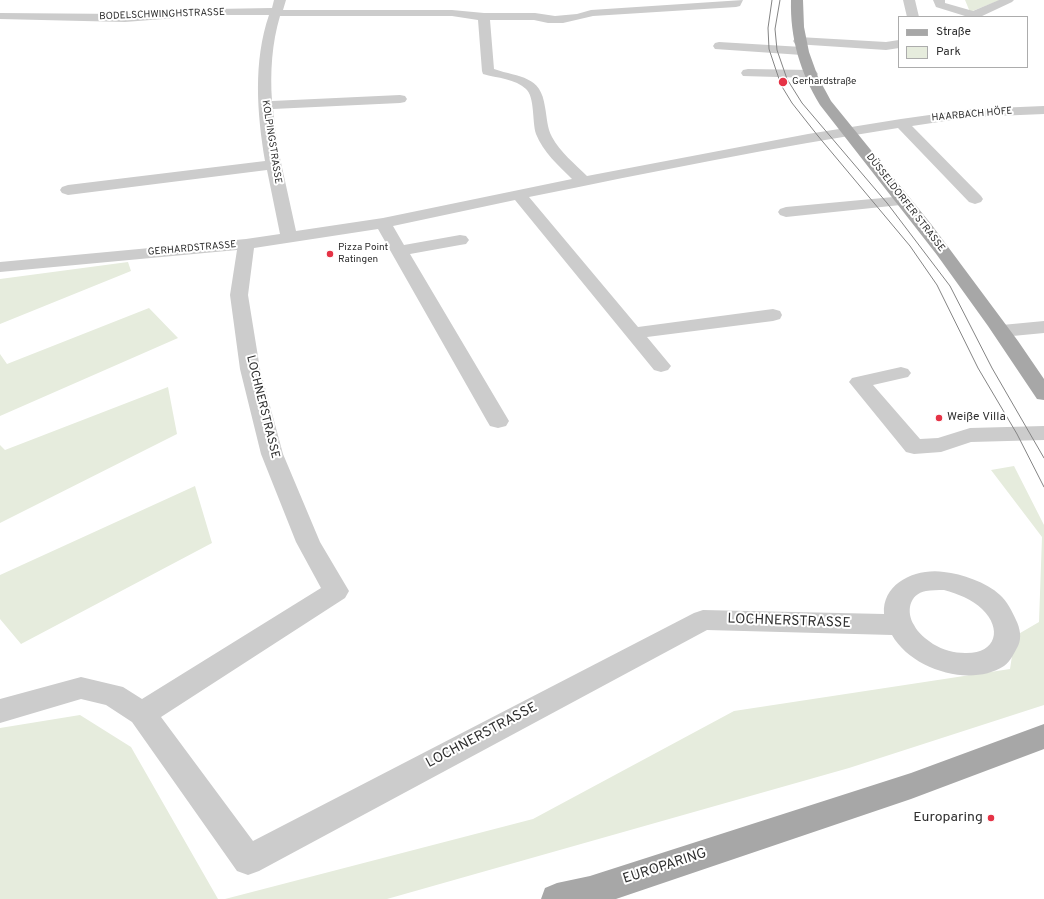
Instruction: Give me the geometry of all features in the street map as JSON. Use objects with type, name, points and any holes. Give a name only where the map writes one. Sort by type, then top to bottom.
[{"type":"main road","name":"DÜSSELDORFER STRASSE","points":[[797,0],[800,46],[823,101],[904,201],[1002,331],[1044,394]]},
{"type":"main road","name":"EUROPARING","points":[[557,899],[590,892],[911,786],[1044,736]]},
{"type":"street","name":"BODELSCHWINGHSTRASSE","points":[[0,16],[125,18],[277,8],[443,13],[485,22],[532,27],[540,26],[542,24],[538,14],[574,18],[584,17],[591,13],[736,4],[737,0]]},
{"type":"street","points":[[909,0],[912,16]]},
{"type":"street","points":[[939,0],[940,5],[972,16],[1008,0]]},
{"type":"street","points":[[443,13],[447,2]]},
{"type":"street","name":"KOLPINGSTRASSE","points":[[277,8],[268,45],[264,96],[273,165],[289,237]]},
{"type":"street","points":[[485,22],[488,70],[524,82],[533,88],[536,93],[539,121],[544,137],[583,181]]},
{"type":"street","points":[[719,46],[886,46],[898,44]]},
{"type":"street","points":[[748,73],[811,74]]},
{"type":"street","points":[[265,105],[400,99]]},
{"type":"street","name":"HAARBACH HÖFE","points":[[849,132],[901,123],[972,114],[1044,110]]},
{"type":"street","points":[[901,123],[975,199]]},
{"type":"street","name":"GERHARDSTRASSE","points":[[0,267],[246,244],[383,223],[583,181],[808,138],[849,132]]},
{"type":"street","points":[[68,190],[273,165]]},
{"type":"street","points":[[519,195],[661,366]]},
{"type":"street","points":[[786,212],[904,201]]},
{"type":"street","points":[[383,223],[498,421]]},
{"type":"street","points":[[399,251],[460,240]]},
{"type":"street","name":"LOCHNERSTRASSE","points":[[142,714],[336,591],[308,542],[272,454],[250,368],[239,295],[246,244]]},
{"type":"street","points":[[633,332],[773,315]]},
{"type":"street","points":[[1002,331],[1044,327]]},
{"type":"street","points":[[901,373],[859,382],[914,447],[941,445],[956,439],[970,436],[1044,433]]},
{"type":"street","name":"LOCHNERSTRASSE","points":[[0,711],[81,688],[113,696],[142,714],[248,860],[703,620],[898,625]]},
{"type":"green space","points":[[965,0],[1000,0],[970,12]]},
{"type":"green space","points":[[128,262],[131,271],[0,324],[0,279]]},
{"type":"green space","points":[[149,308],[178,338],[0,416],[0,354],[7,364]]},
{"type":"green space","points":[[168,387],[177,434],[0,523],[0,445],[5,450]]},
{"type":"green space","points":[[1014,466],[1044,525],[1044,705],[849,768],[387,899],[225,899],[533,819],[734,711],[1010,669],[1015,636],[1039,622],[1042,537],[991,470]]},
{"type":"green space","points":[[195,486],[212,543],[21,644],[0,619],[0,575]]},
{"type":"green space","points":[[80,715],[131,747],[218,899],[0,899],[0,728]]},
{"type":"tram line","points":[[772,0],[768,28],[769,49],[781,85],[792,103],[818,136],[910,246],[937,285],[978,368],[1017,434],[1044,487]]},
{"type":"tram line","points":[[780,0],[775,29],[777,50],[787,79],[802,103],[887,203],[950,286],[992,368],[1044,458]]},
{"type":"place","name":"Gerhardstraße","points":[[783,82]]},
{"type":"place","name":"Pizza Point Ratingen","points":[[330,254]]},
{"type":"place","name":"Weiße Villa","points":[[939,418]]},
{"type":"place","name":"Europaring","points":[[991,818]]}]
